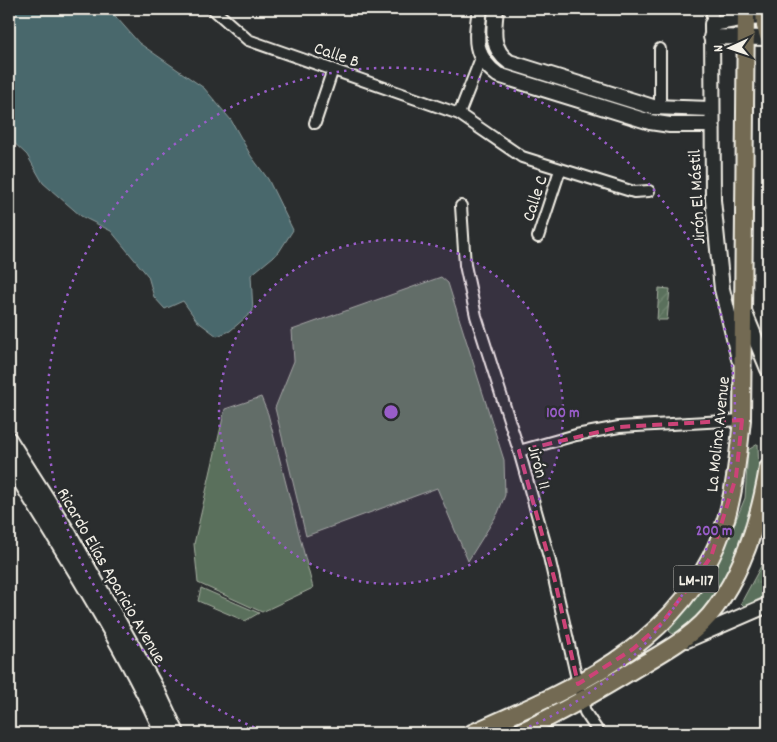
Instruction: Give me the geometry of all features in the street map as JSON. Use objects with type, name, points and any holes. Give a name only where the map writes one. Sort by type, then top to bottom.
[{"type":"main road","name":"La Molina Avenue","points":[[472,733],[578,684],[633,649],[662,623],[687,593],[711,557],[727,515],[736,477],[744,380],[746,13]]},
{"type":"main road","points":[[766,14],[768,37]]},
{"type":"main road","name":"LM-117","points":[[518,733],[582,701],[677,644],[704,620],[716,607],[731,583],[759,515],[768,468]]},
{"type":"street","name":"Calle B","points":[[213,9],[248,40],[459,114],[522,157],[634,192],[649,191]]},
{"type":"street","points":[[480,9],[477,48],[481,58],[498,75],[650,122],[670,125],[711,125]]},
{"type":"street","points":[[496,9],[494,41],[502,57],[509,62],[656,108],[711,110]]},
{"type":"street","name":"Jirón El Mástil","points":[[712,9],[711,125],[713,200],[722,289],[744,380]]},
{"type":"street","points":[[712,31],[746,13],[766,14]]},
{"type":"street","points":[[712,31],[746,38],[768,37]]},
{"type":"street","points":[[650,122],[656,108],[660,49]]},
{"type":"street","points":[[459,114],[481,58]]},
{"type":"street","points":[[315,122],[333,70]]},
{"type":"street","name":"Calle C","points":[[538,237],[560,170]]},
{"type":"street","name":"Jirón 11","points":[[461,206],[466,265],[476,316],[519,452],[555,581],[585,712],[599,733]]},
{"type":"street","points":[[744,310],[768,369]]},
{"type":"street","points":[[519,452],[576,435],[619,427],[742,420]]},
{"type":"street","name":"Ricardo Elías Aparicio Avenue","points":[[9,439],[72,541],[158,692],[176,733]]},
{"type":"street","name":"Ricardo Elías Aparicio Avenue","points":[[9,463],[90,594],[151,707],[162,733]]},
{"type":"street","points":[[677,644],[768,605]]},
{"type":"highlighted area","points":[[742,420],[736,477],[711,557],[662,623],[633,649],[578,684],[555,581],[519,451],[619,427]]},
{"type":"green space","points":[[441,277],[448,283],[504,460],[505,495],[498,513],[468,561],[437,488],[306,536],[275,408],[294,361],[292,330]]},
{"type":"green space","points":[[659,288],[670,289],[667,320],[657,320]]},
{"type":"green space","points":[[261,397],[268,414],[313,588],[262,612],[198,583],[194,544],[225,409]]},
{"type":"green space","points":[[758,444],[759,479],[729,573],[707,609],[686,629],[674,635],[669,631],[684,611],[727,542],[745,498],[748,450]]},
{"type":"green space","points":[[768,553],[768,595],[744,606],[741,603]]},
{"type":"green space","points":[[201,588],[259,613],[245,621],[198,601]]},
{"type":"water","points":[[9,9],[109,9],[139,43],[204,88],[231,120],[251,156],[268,179],[293,230],[279,252],[251,275],[253,311],[230,331],[217,336],[197,321],[183,301],[165,309],[154,297],[148,276],[111,231],[81,216],[43,183],[27,155],[9,138]]}]
